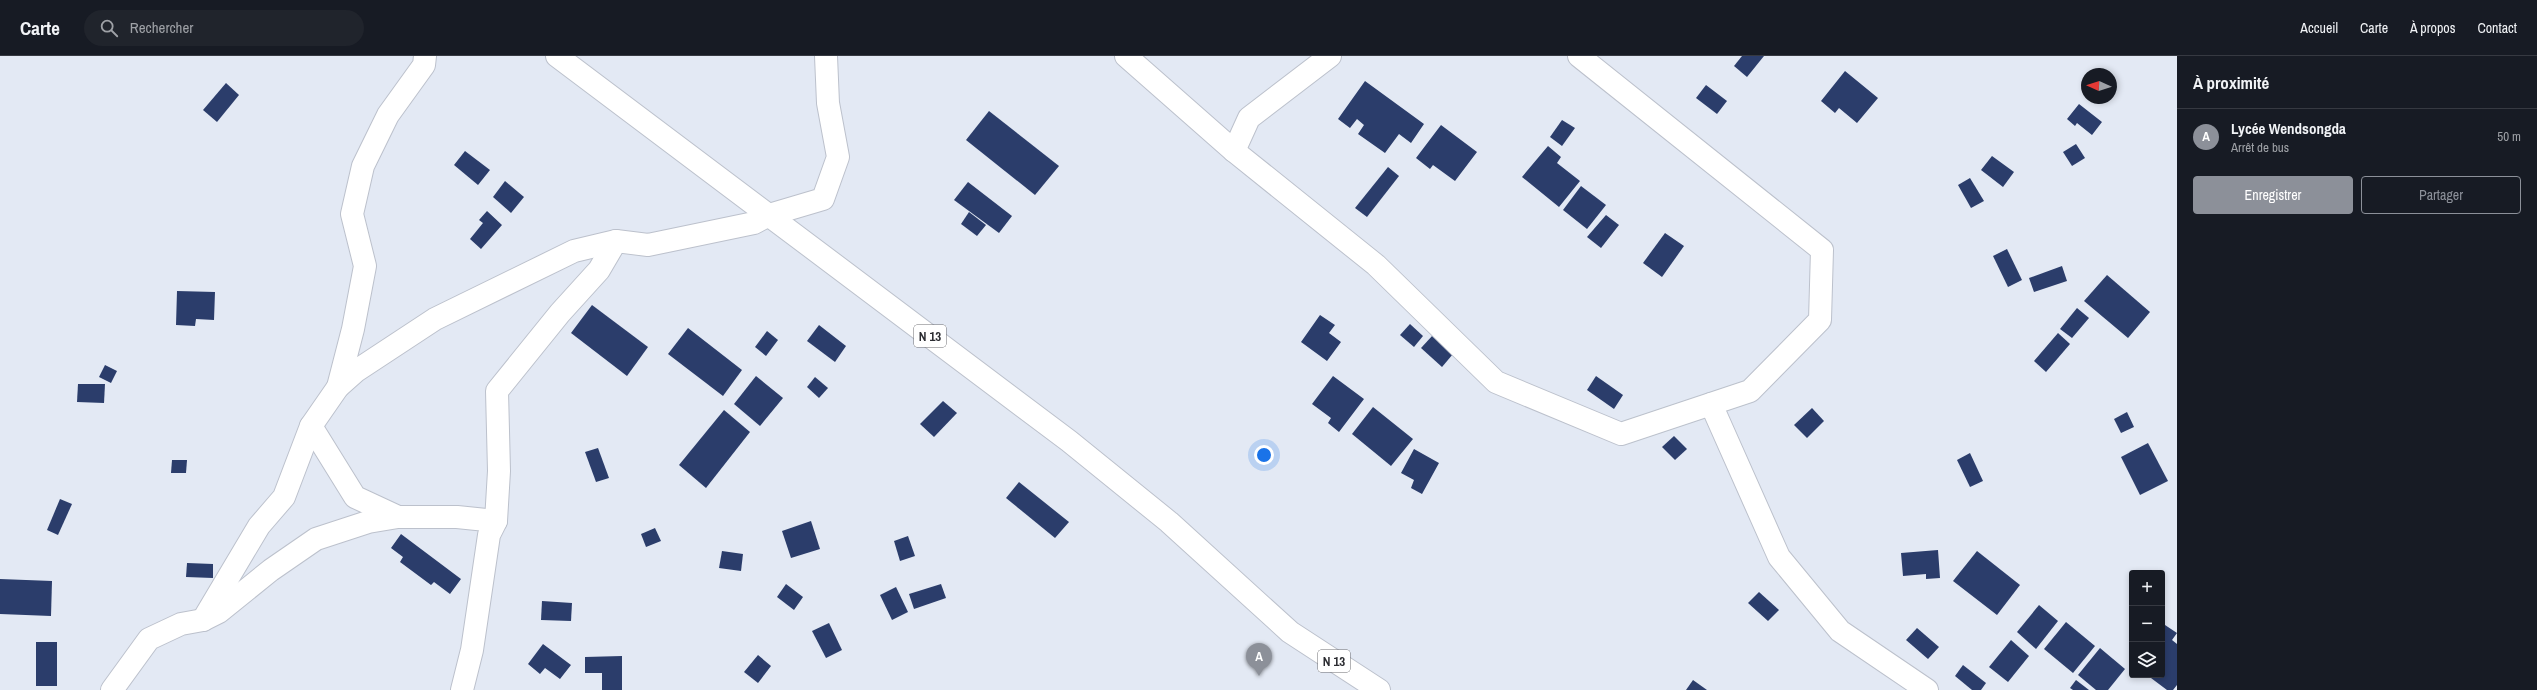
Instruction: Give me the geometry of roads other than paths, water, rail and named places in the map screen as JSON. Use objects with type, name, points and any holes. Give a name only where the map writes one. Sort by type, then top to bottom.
[{"type":"street","points":[[338,387],[353,329],[365,266],[352,214],[363,166],[388,116],[424,65],[425,56]]},
{"type":"street","name":"N 13","points":[[558,56],[1075,445],[1169,522],[1290,632],[1379,690]]},
{"type":"street","points":[[203,620],[259,526],[284,497],[311,426],[338,387],[356,371],[435,319],[574,251],[616,241],[648,245],[754,223],[769,215],[823,199],[838,157],[828,103],[826,56]]},
{"type":"street","points":[[1126,56],[1234,151],[1376,265],[1496,382],[1621,434],[1750,391],[1820,320],[1822,250],[1579,56]]},
{"type":"street","points":[[1234,151],[1249,118],[1330,56]]},
{"type":"street","points":[[462,690],[472,650],[489,535],[496,521],[499,471],[497,391],[560,312],[599,270],[616,241]]},
{"type":"street","points":[[1711,404],[1779,557],[1840,631],[1927,690]]},
{"type":"street","points":[[311,426],[355,497],[398,517]]},
{"type":"street","points":[[112,690],[149,639],[181,624],[203,620],[219,612],[270,570],[316,539],[368,522],[398,517],[457,517],[496,521]]},
{"type":"place","name":"Lycée Wendsongda","points":[[1259,676]]}]
